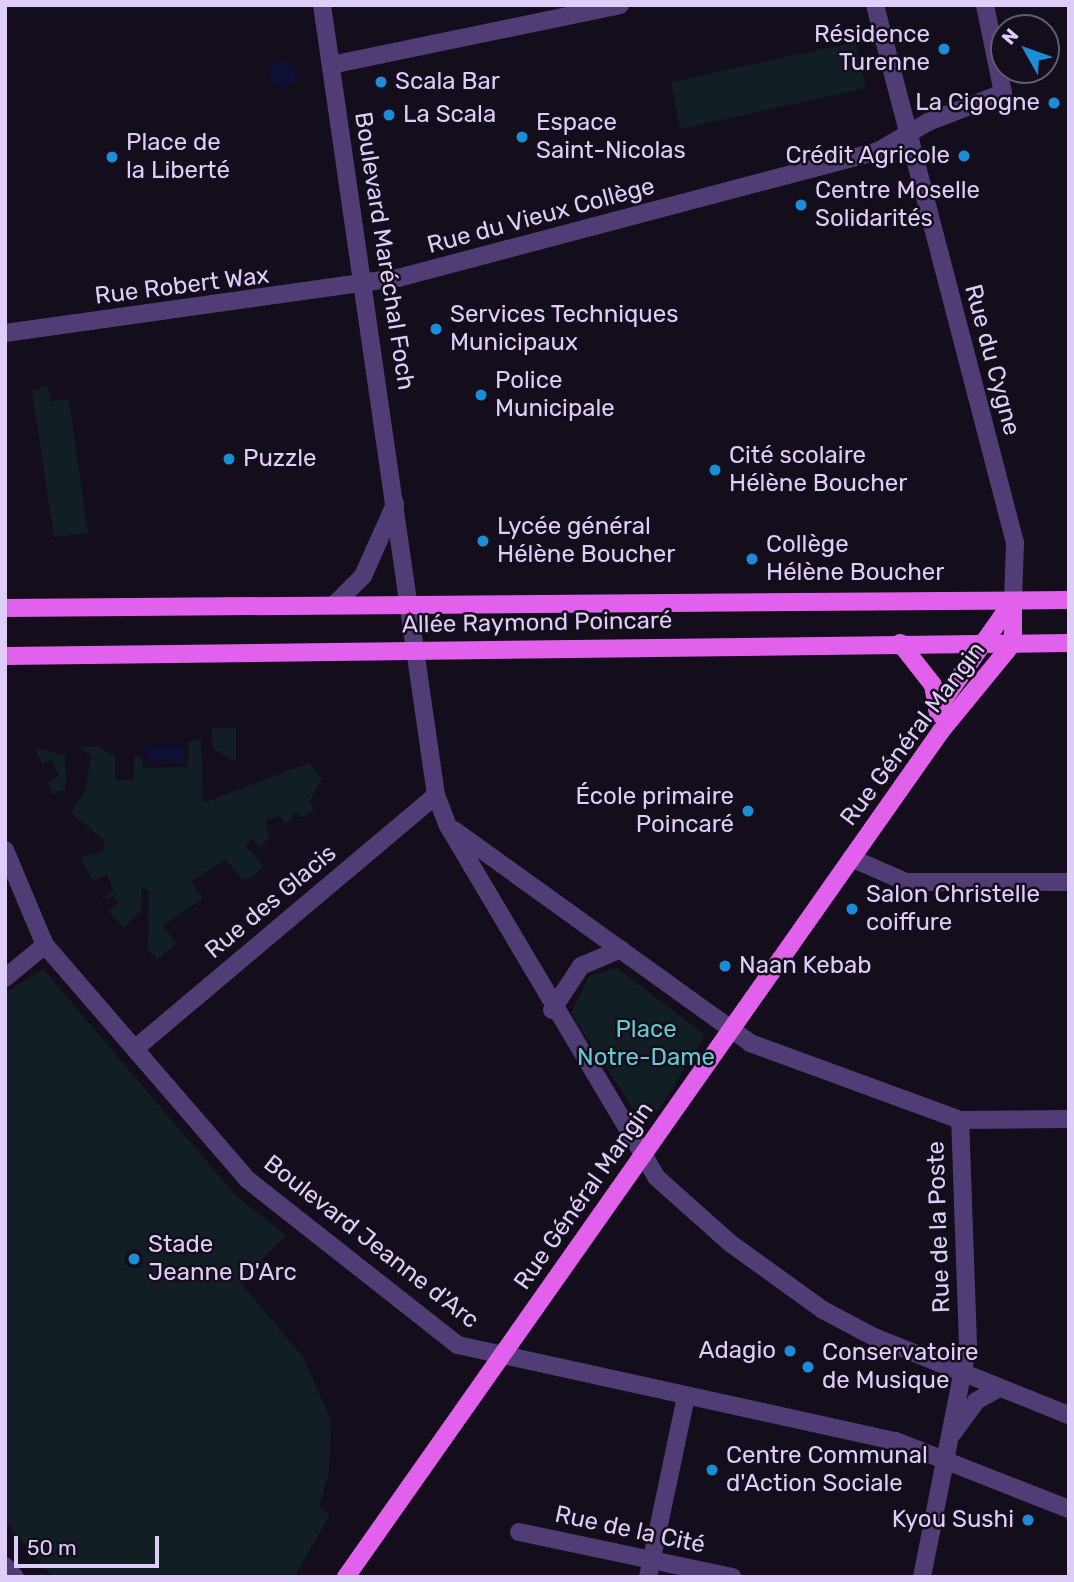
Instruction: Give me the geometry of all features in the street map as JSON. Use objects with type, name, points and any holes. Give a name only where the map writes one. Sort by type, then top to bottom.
[{"type":"main road","name":"Allée Raymond Poincaré","points":[[5,608],[1069,600]]},
{"type":"main road","name":"Rue Général Mangin","points":[[346,1577],[941,731],[1013,643],[1013,601]]},
{"type":"main road","points":[[937,709],[978,643],[1013,601]]},
{"type":"main road","points":[[900,643],[933,685],[941,731]]},
{"type":"main road","name":"Allée Raymond Poincaré","points":[[5,656],[1069,643]]},
{"type":"street","name":"Boulevard Maréchal Foch","points":[[322,5],[365,284],[416,649]]},
{"type":"street","points":[[331,65],[620,5]]},
{"type":"street","name":"Rue du Cygne","points":[[875,5],[1015,543],[1013,601]]},
{"type":"street","name":"Rue du Vieux Collège","points":[[365,284],[475,261],[878,151],[907,134],[1003,93],[985,5]]},
{"type":"street","name":"Rue Robert Wax","points":[[5,333],[365,284]]},
{"type":"street","points":[[335,604],[363,576],[395,504]]},
{"type":"street","points":[[416,649],[436,795],[448,826],[552,1010],[656,1177],[730,1243],[799,1294],[872,1336],[1069,1415]]},
{"type":"street","name":"Rue des Glacis","points":[[137,1047],[436,795]]},
{"type":"street","points":[[448,826],[750,1043],[960,1120],[1069,1119]]},
{"type":"street","name":"Boulevard Jeanne d'Arc","points":[[5,849],[45,945],[137,1047],[248,1180],[458,1345],[500,1357],[897,1441],[1069,1509]]},
{"type":"street","points":[[851,858],[906,882],[1069,882]]},
{"type":"street","points":[[5,978],[45,945]]},
{"type":"street","points":[[552,1010],[580,966],[621,949]]},
{"type":"street","name":"Rue de la Poste","points":[[922,1577],[968,1345],[960,1120]]},
{"type":"street","points":[[950,1437],[976,1401],[999,1388]]},
{"type":"street","points":[[650,1568],[686,1397]]},
{"type":"street","name":"Rue de la Cité","points":[[519,1532],[650,1568],[732,1577]]},
{"type":"street","points":[[5,1566],[15,1577]]},
{"type":"green space","points":[[855,42],[866,88],[680,129],[671,82]]},
{"type":"green space","points":[[48,386],[50,401],[69,399],[88,533],[54,537],[32,390]]},
{"type":"green space","points":[[212,728],[236,728],[236,762],[213,749]]},
{"type":"green space","points":[[201,739],[203,803],[309,763],[322,779],[309,802],[315,809],[301,818],[296,812],[287,824],[279,816],[266,820],[269,839],[259,847],[252,839],[245,845],[264,866],[251,878],[242,879],[225,859],[191,882],[203,898],[163,926],[177,943],[157,960],[148,949],[149,891],[142,887],[141,910],[124,928],[108,911],[119,903],[114,896],[100,900],[114,890],[107,874],[93,881],[81,857],[103,852],[105,841],[71,813],[86,789],[91,755],[76,747],[100,747],[115,757],[115,780],[134,780],[134,756],[142,757],[143,768],[188,767],[189,742]]},
{"type":"green space","points":[[35,748],[65,755],[66,789],[53,794],[48,782],[59,776],[52,760],[42,764]]},
{"type":"green space","name":"Place Notre-Dame","points":[[617,968],[705,1035],[659,1110],[646,1116],[633,1109],[571,1013],[589,976]]},
{"type":"green space","name":"Stade Jeanne D'Arc","points":[[43,969],[236,1196],[286,1235],[240,1282],[304,1358],[331,1421],[329,1472],[319,1507],[330,1515],[294,1577],[53,1577],[5,1521],[5,993]]},
{"type":"shaded area","points":[[283,61],[292,65],[296,74],[292,83],[283,87],[274,83],[270,74],[274,65]]},
{"type":"shaded area","points":[[147,746],[184,746],[184,762],[147,762]]},
{"type":"place","name":"Résidence Turenne","points":[[944,49]]},
{"type":"place","name":"Scala Bar","points":[[381,82]]},
{"type":"place","name":"La Cigogne","points":[[1054,103]]},
{"type":"place","name":"La Scala","points":[[389,115]]},
{"type":"place","name":"Espace Saint-Nicolas","points":[[522,137]]},
{"type":"place","name":"Crédit Agricole","points":[[964,156]]},
{"type":"place","name":"Place de la Liberté","points":[[112,157]]},
{"type":"place","name":"Centre Moselle Solidarités","points":[[801,205]]},
{"type":"place","name":"Services Techniques Municipaux","points":[[436,329]]},
{"type":"place","name":"Police Municipale","points":[[481,395]]},
{"type":"place","name":"Puzzle","points":[[229,459]]},
{"type":"place","name":"Cité scolaire Hélène Boucher","points":[[715,470]]},
{"type":"place","name":"Lycée général Hélène Boucher","points":[[483,541]]},
{"type":"place","name":"Collège Hélène Boucher","points":[[752,559]]},
{"type":"place","name":"École primaire Poincaré","points":[[748,811]]},
{"type":"place","name":"Salon Christelle coiffure","points":[[852,909]]},
{"type":"place","name":"Naan Kebab","points":[[725,966]]},
{"type":"place","name":"Stade Jeanne D'Arc","points":[[134,1259]]},
{"type":"place","name":"Adagio","points":[[790,1351]]},
{"type":"place","name":"Conservatoire de Musique","points":[[808,1367]]},
{"type":"place","name":"Centre Communal d'Action Sociale","points":[[712,1470]]},
{"type":"place","name":"Kyou Sushi","points":[[1028,1520]]}]
